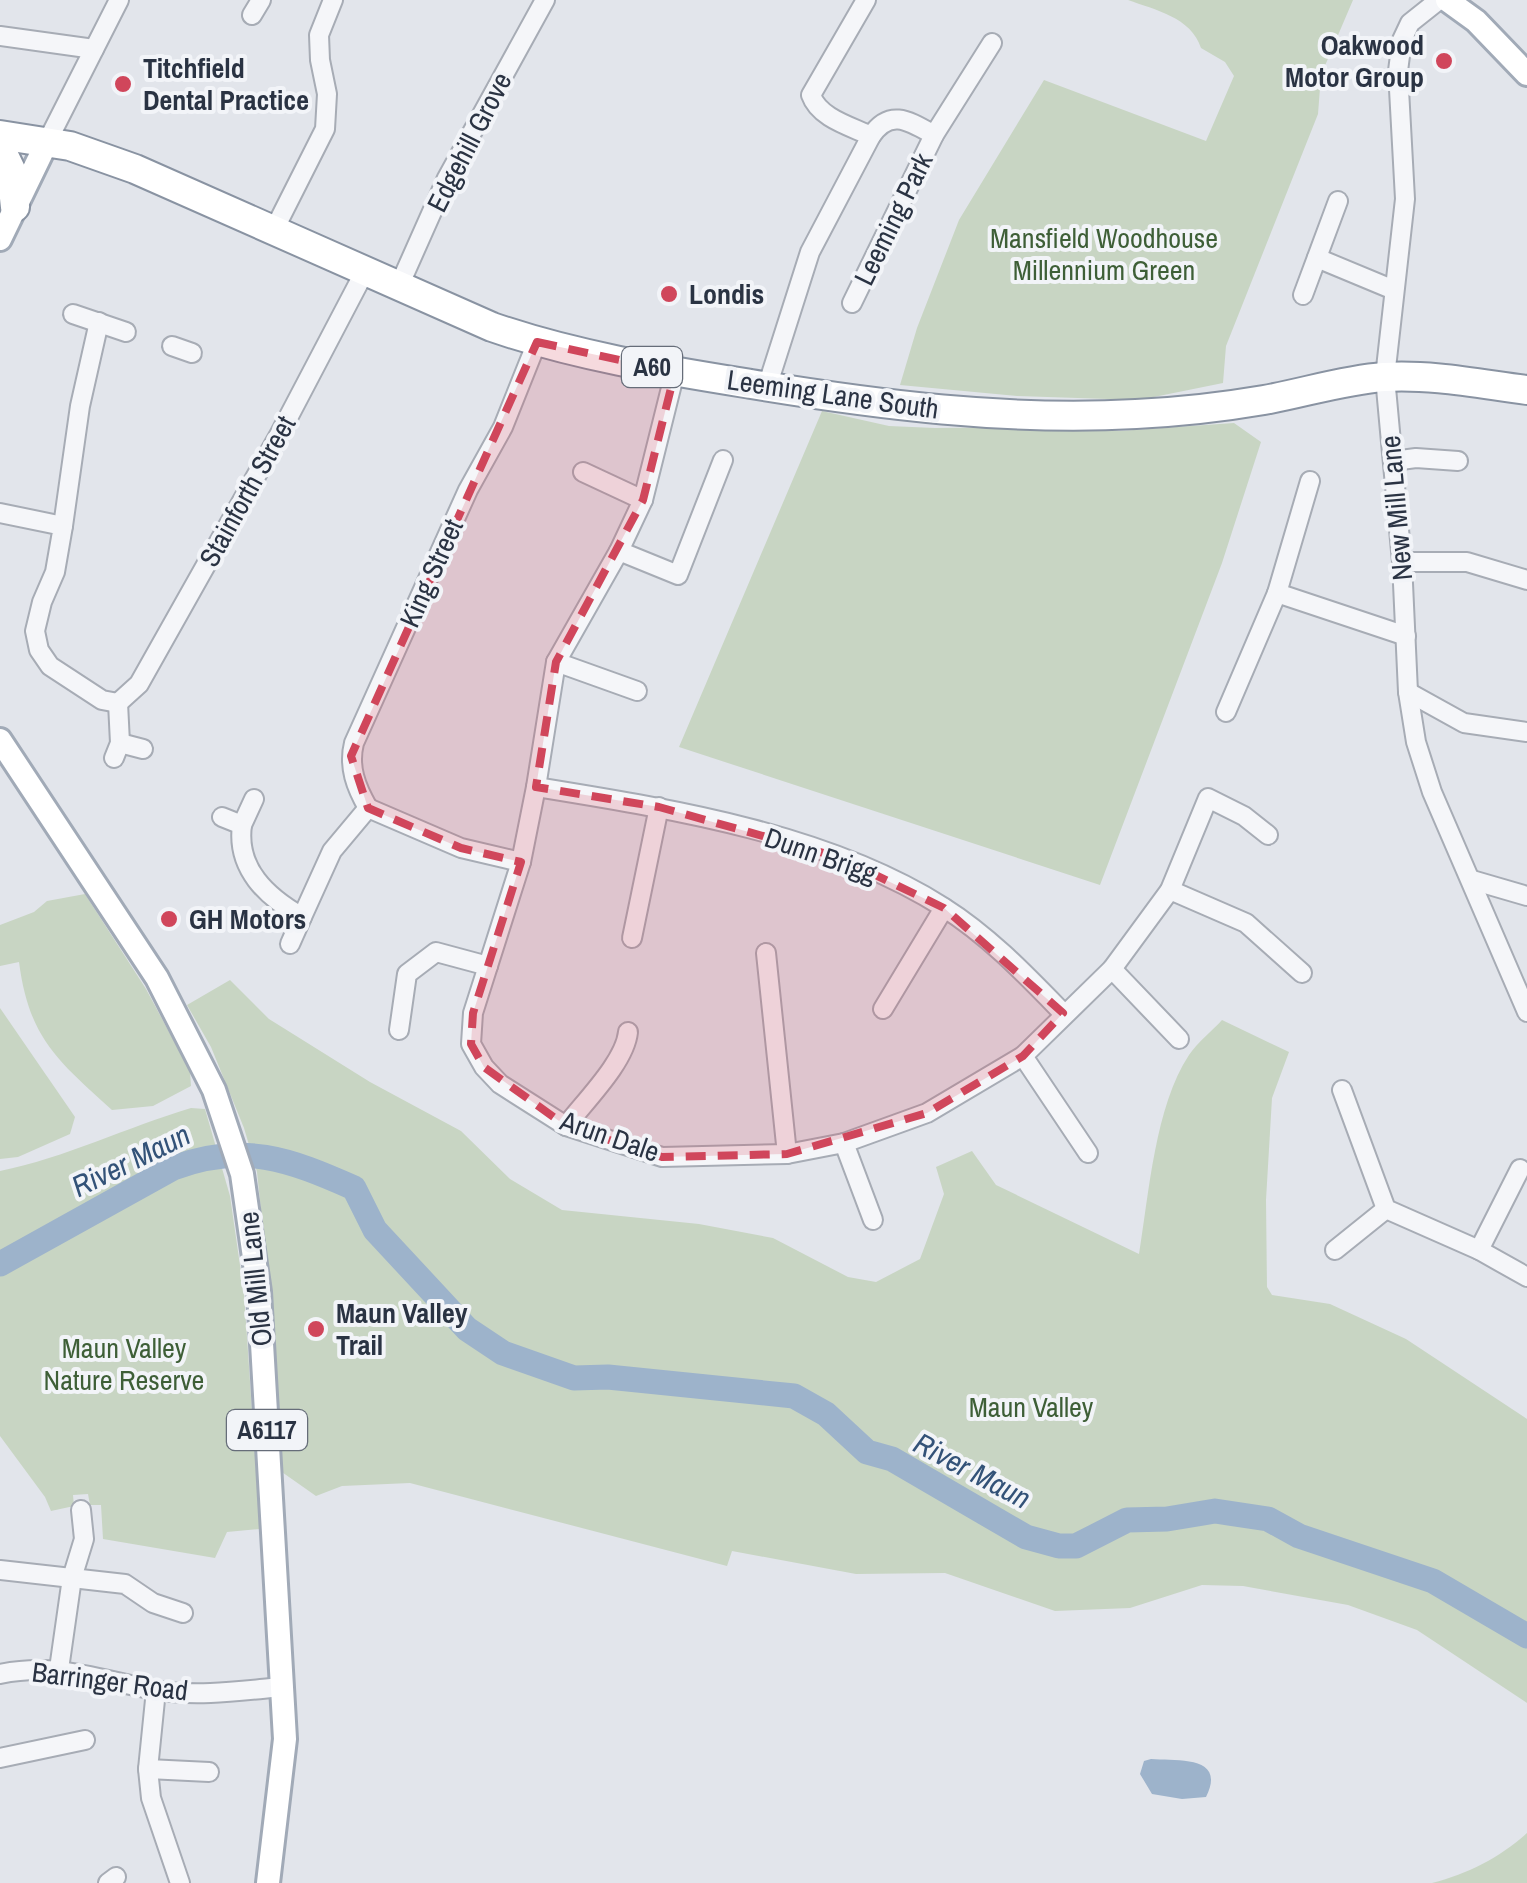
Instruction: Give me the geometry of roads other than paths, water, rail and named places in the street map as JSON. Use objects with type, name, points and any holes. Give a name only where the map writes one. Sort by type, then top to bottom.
[{"type":"highway","name":"Leeming Lane South","points":[[0,135],[80,149],[135,169],[492,327],[537,342],[676,372],[892,407],[1124,414],[1266,400],[1385,377],[1444,379],[1527,390]]},
{"type":"highway","points":[[0,147],[12,170],[15,207]]},
{"type":"main road","points":[[1443,0],[1476,21],[1527,74]]},
{"type":"main road","points":[[0,239],[47,142]]},
{"type":"main road","name":"Old Mill Lane","points":[[0,740],[157,978],[192,1041],[232,1138],[242,1174],[259,1292],[285,1740],[268,1883]]},
{"type":"street","points":[[47,142],[120,0]]},
{"type":"street","points":[[274,230],[324,129],[327,94],[319,46],[333,0]]},
{"type":"street","name":"Edgehill Grove","points":[[399,286],[447,178],[544,0]]},
{"type":"street","points":[[766,387],[810,252],[870,136],[828,116],[811,95],[866,0]]},
{"type":"street","name":"New Mill Lane","points":[[1443,0],[1413,19],[1400,49],[1398,98],[1405,199],[1385,377],[1402,562],[1408,692],[1416,742],[1432,792],[1527,1012]]},
{"type":"street","points":[[0,36],[94,49]]},
{"type":"street","name":"Leeming Park","points":[[852,303],[934,135],[992,43]]},
{"type":"street","name":"Leeming Park","points":[[870,136],[879,124],[892,120],[902,120],[934,135]]},
{"type":"street","points":[[1304,295],[1338,201]]},
{"type":"street","points":[[1317,258],[1394,290]]},
{"type":"street","name":"Stainforth Street","points":[[118,703],[140,684],[278,437],[365,271]]},
{"type":"street","points":[[73,314],[126,332]]},
{"type":"street","points":[[99,322],[80,406],[56,572],[42,602],[35,631],[39,650],[50,666],[102,700],[118,703],[117,751],[143,749]]},
{"type":"street","name":"King Street","points":[[368,808],[353,774],[354,743],[468,490],[503,427],[537,342]]},
{"type":"street","points":[[172,346],[192,353]]},
{"type":"street","name":"Arun Dale","points":[[676,372],[643,500],[556,662],[520,862],[473,1013],[472,1044],[484,1067],[500,1084],[566,1126],[662,1157],[788,1154],[844,1143],[927,1113],[1022,1056],[1112,969],[1170,890],[1208,798],[1244,816],[1268,835]]},
{"type":"street","points":[[619,551],[678,575],[722,460]]},
{"type":"street","points":[[1394,460],[1458,461]]},
{"type":"street","points":[[582,472],[643,500]]},
{"type":"street","points":[[1226,712],[1277,593],[1310,481]]},
{"type":"street","points":[[0,514],[63,526]]},
{"type":"street","points":[[1402,562],[1467,562],[1527,580]]},
{"type":"street","points":[[1277,593],[1406,636]]},
{"type":"street","points":[[556,662],[637,690]]},
{"type":"street","points":[[1408,692],[1464,724],[1527,732]]},
{"type":"street","name":"Dunn Brigg","points":[[536,787],[659,807],[758,832],[838,857],[888,878],[944,908],[988,939],[1063,1013]]},
{"type":"street","points":[[254,799],[242,825],[239,844],[244,860],[274,900],[302,917]]},
{"type":"street","points":[[632,938],[659,807]]},
{"type":"street","points":[[290,944],[332,851],[368,808],[461,848],[520,862]]},
{"type":"street","points":[[222,817],[242,825]]},
{"type":"street","points":[[1472,880],[1527,896]]},
{"type":"street","points":[[1170,890],[1246,923],[1302,973]]},
{"type":"street","points":[[884,1009],[944,908]]},
{"type":"street","points":[[399,1030],[407,974],[436,952],[488,966]]},
{"type":"street","points":[[766,953],[788,1154]]},
{"type":"street","points":[[1112,969],[1179,1039]]},
{"type":"street","points":[[566,1126],[617,1060],[627,1043],[628,1032]]},
{"type":"street","points":[[1022,1056],[1088,1153]]},
{"type":"street","points":[[1342,1090],[1386,1208],[1527,1276]]},
{"type":"street","points":[[844,1143],[873,1220]]},
{"type":"street","points":[[1478,1250],[1520,1169]]},
{"type":"street","points":[[1335,1250],[1386,1208]]},
{"type":"street","points":[[59,1669],[72,1578],[84,1539],[81,1510]]},
{"type":"street","points":[[0,1570],[126,1584],[153,1603],[183,1613]]},
{"type":"street","name":"Barringer Road","points":[[0,1674],[29,1668],[59,1669],[156,1690],[220,1692],[281,1687]]},
{"type":"street","points":[[156,1690],[148,1770],[151,1798],[180,1883]]},
{"type":"street","points":[[0,1758],[85,1740]]},
{"type":"street","points":[[148,1770],[209,1772]]},
{"type":"water","points":[[1144,1761],[1185,1761],[1205,1767],[1211,1783],[1206,1797],[1182,1799],[1152,1794],[1140,1774]]},
{"type":"waterway","name":"River Maun","points":[[0,1264],[173,1168],[222,1156],[244,1155],[287,1162],[354,1188],[375,1230],[467,1329],[503,1353],[574,1378],[608,1377],[794,1396],[826,1414],[867,1452],[892,1459],[1026,1537],[1059,1546],[1076,1546],[1127,1520],[1167,1519],[1215,1511],[1268,1519],[1299,1536],[1433,1581],[1527,1636]]},
{"type":"place","name":"Oakwood Motor Group","points":[[1444,61]]},
{"type":"place","name":"Titchfield Dental Practice","points":[[123,84]]},
{"type":"place","name":"Londis","points":[[669,294]]},
{"type":"place","name":"GH Motors","points":[[169,919]]},
{"type":"place","name":"Maun Valley Trail","points":[[316,1329]]},
{"type":"park label","name":"Mansfield Woodhouse Millennium Green","points":[[1104,254]]},
{"type":"park label","name":"Maun Valley Nature Reserve","points":[[124,1364]]},
{"type":"park label","name":"Maun Valley","points":[[1031,1407]]}]
